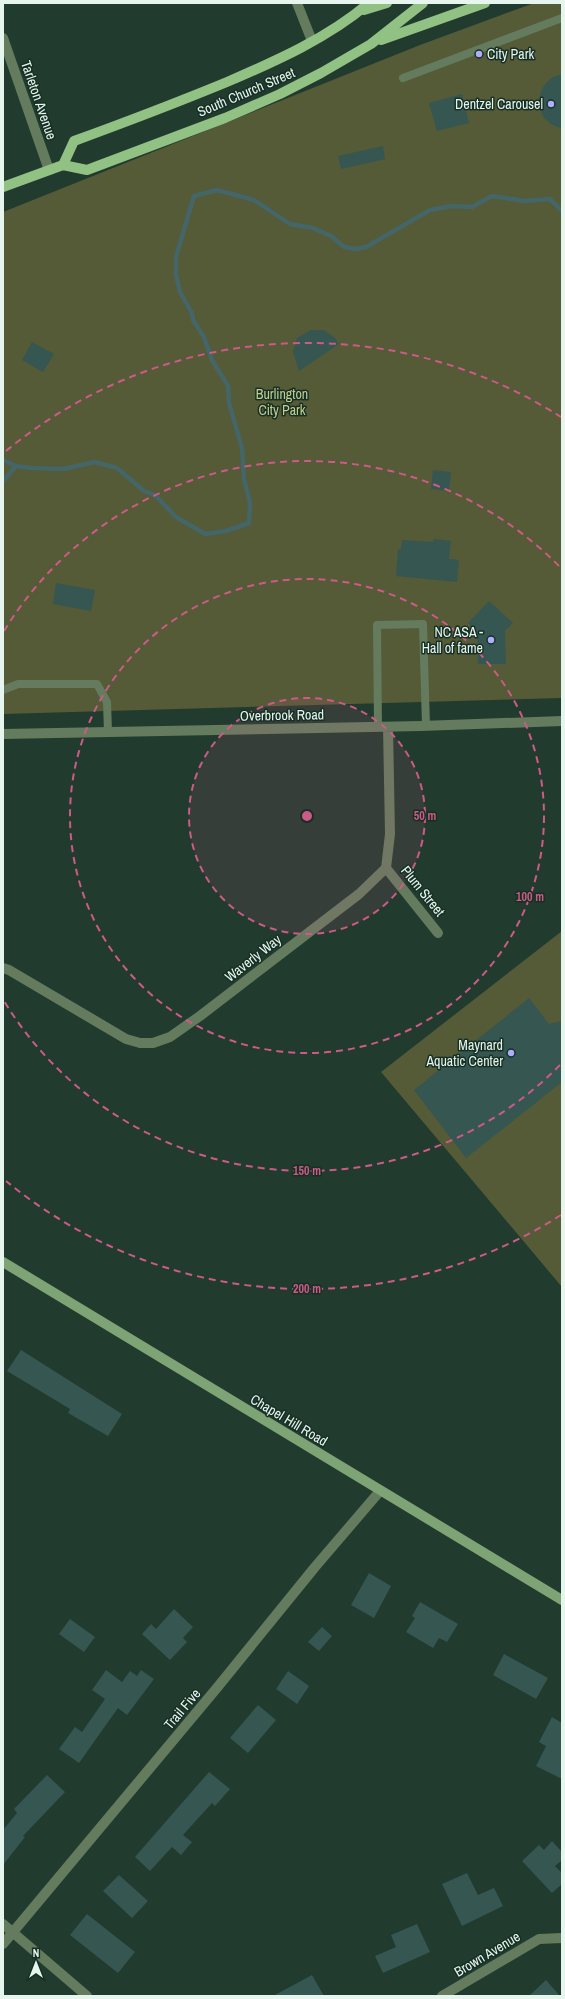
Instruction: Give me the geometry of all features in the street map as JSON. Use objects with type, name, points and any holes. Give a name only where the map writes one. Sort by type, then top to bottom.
[{"type":"main road","name":"South Church Street","points":[[370,3],[360,11],[312,41],[256,69],[158,111],[74,141],[63,165],[88,170],[225,118],[280,94],[321,74],[371,44],[423,3]]},
{"type":"main road","points":[[360,11],[387,3]]},
{"type":"main road","points":[[371,44],[485,3]]},
{"type":"main road","points":[[3,187],[63,165]]},
{"type":"main road","name":"Chapel Hill Road","points":[[3,1262],[562,1600]]},
{"type":"street","points":[[297,3],[312,41]]},
{"type":"street","name":"Tarleton Avenue","points":[[3,38],[49,170]]},
{"type":"street","name":"Overbrook Road","points":[[3,734],[426,726],[562,720]]},
{"type":"street","points":[[383,727],[390,834],[386,868]]},
{"type":"street","name":"Plum Street","points":[[386,868],[438,933]]},
{"type":"street","name":"Waverly Way","points":[[3,968],[9,970],[126,1039],[140,1043],[153,1042],[170,1037],[200,1016],[359,894],[386,868]]},
{"type":"street","name":"Trail Five","points":[[3,1944],[216,1689],[314,1567],[380,1491]]},
{"type":"street","points":[[3,1924],[88,1996]]},
{"type":"street","name":"Brown Avenue","points":[[442,1996],[539,1939],[562,1938]]},
{"type":"lane","points":[[402,78],[562,18]]},
{"type":"lane","points":[[383,727],[377,625],[423,624],[426,726]]},
{"type":"lane","points":[[3,690],[18,684],[97,684],[107,702],[108,732]]},
{"type":"green space","name":"Burlington City Park","points":[[534,3],[562,3],[562,698],[3,714],[3,212],[420,45]]},
{"type":"green space","points":[[562,931],[562,1287],[381,1072]]},
{"type":"building","name":"Dentzel Carousel","points":[[562,74],[562,129],[551,124],[544,118],[540,109],[539,100],[541,91],[546,83],[553,77]]},
{"type":"building","points":[[462,94],[469,123],[437,131],[429,103]]},
{"type":"building","points":[[383,146],[385,159],[341,169],[338,156]]},
{"type":"building","points":[[311,330],[324,330],[335,338],[339,344],[299,371],[293,352],[297,338]]},
{"type":"building","points":[[32,342],[54,354],[43,372],[22,360]]},
{"type":"building","points":[[433,470],[451,472],[449,491],[431,489]]},
{"type":"building","points":[[434,539],[451,541],[449,559],[459,560],[457,582],[396,576],[398,549],[401,549],[402,540],[433,542]]},
{"type":"building","points":[[56,583],[95,590],[91,611],[53,604]]},
{"type":"building","name":"NC ASA - Hall of fame","points":[[489,601],[513,623],[505,631],[506,664],[478,664],[477,632],[468,623]]},
{"type":"building","name":"Maynard Aquatic Center","points":[[529,998],[549,1024],[562,1021],[562,1082],[466,1158],[414,1090]]},
{"type":"building","points":[[21,1350],[122,1414],[108,1436],[68,1413],[70,1409],[7,1371]]},
{"type":"building","points":[[369,1573],[391,1586],[374,1618],[351,1605]]},
{"type":"building","points":[[420,1602],[458,1624],[447,1642],[439,1638],[433,1648],[406,1632],[415,1618],[412,1616]]},
{"type":"building","points":[[174,1609],[193,1627],[183,1638],[187,1642],[170,1660],[142,1634],[151,1624],[156,1629]]},
{"type":"building","points":[[70,1619],[95,1637],[84,1652],[59,1634]]},
{"type":"building","points":[[322,1627],[332,1636],[319,1651],[308,1642]]},
{"type":"building","points":[[504,1654],[548,1678],[536,1699],[493,1675]]},
{"type":"building","points":[[106,1670],[122,1682],[130,1671],[137,1676],[141,1670],[154,1679],[127,1715],[118,1708],[79,1763],[59,1749],[75,1727],[82,1732],[105,1699],[92,1690]]},
{"type":"building","points":[[288,1671],[309,1686],[297,1704],[276,1689]]},
{"type":"building","points":[[258,1705],[276,1720],[248,1753],[230,1738]]},
{"type":"building","points":[[552,1717],[562,1723],[562,1779],[536,1766],[546,1746],[539,1742]]},
{"type":"building","points":[[209,1772],[230,1789],[215,1806],[212,1803],[183,1835],[192,1842],[181,1855],[172,1847],[150,1871],[135,1857]]},
{"type":"building","points":[[47,1775],[65,1792],[23,1836],[25,1837],[3,1865],[3,1830],[17,1813],[14,1809]]},
{"type":"building","points":[[552,1841],[562,1852],[562,1860],[555,1866],[562,1873],[562,1884],[552,1893],[522,1861],[539,1845],[544,1850]]},
{"type":"building","points":[[467,1873],[478,1895],[494,1888],[503,1906],[462,1926],[442,1884]]},
{"type":"building","points":[[119,1875],[148,1901],[132,1918],[103,1891]]},
{"type":"building","points":[[87,1914],[135,1952],[118,1973],[70,1935]]},
{"type":"building","points":[[417,1924],[430,1952],[383,1973],[375,1956],[396,1947],[391,1935]]},
{"type":"building","points":[[312,1975],[324,1996],[273,1996]]},
{"type":"building","points":[[546,1980],[560,1996],[529,1996]]},
{"type":"waterway","points":[[3,460],[16,466],[31,468],[63,469],[95,462],[117,468],[144,491],[155,495],[176,517],[205,534],[226,531],[249,523],[250,503],[244,479],[242,448],[229,403],[228,386],[212,360],[204,337],[193,320],[192,313],[180,292],[176,275],[176,257],[194,196],[217,190],[254,200],[290,224],[313,228],[331,236],[344,247],[356,249],[366,247],[430,210],[452,206],[472,207],[492,196],[524,201],[550,199],[562,211]]},
{"type":"waterway","points":[[3,481],[16,466]]},
{"type":"place","name":"City Park","points":[[479,54]]},
{"type":"place","name":"Dentzel Carousel","points":[[551,104]]},
{"type":"place","name":"NC ASA - Hall of fame","points":[[491,640]]},
{"type":"place","name":"Maynard Aquatic Center","points":[[511,1053]]}]
